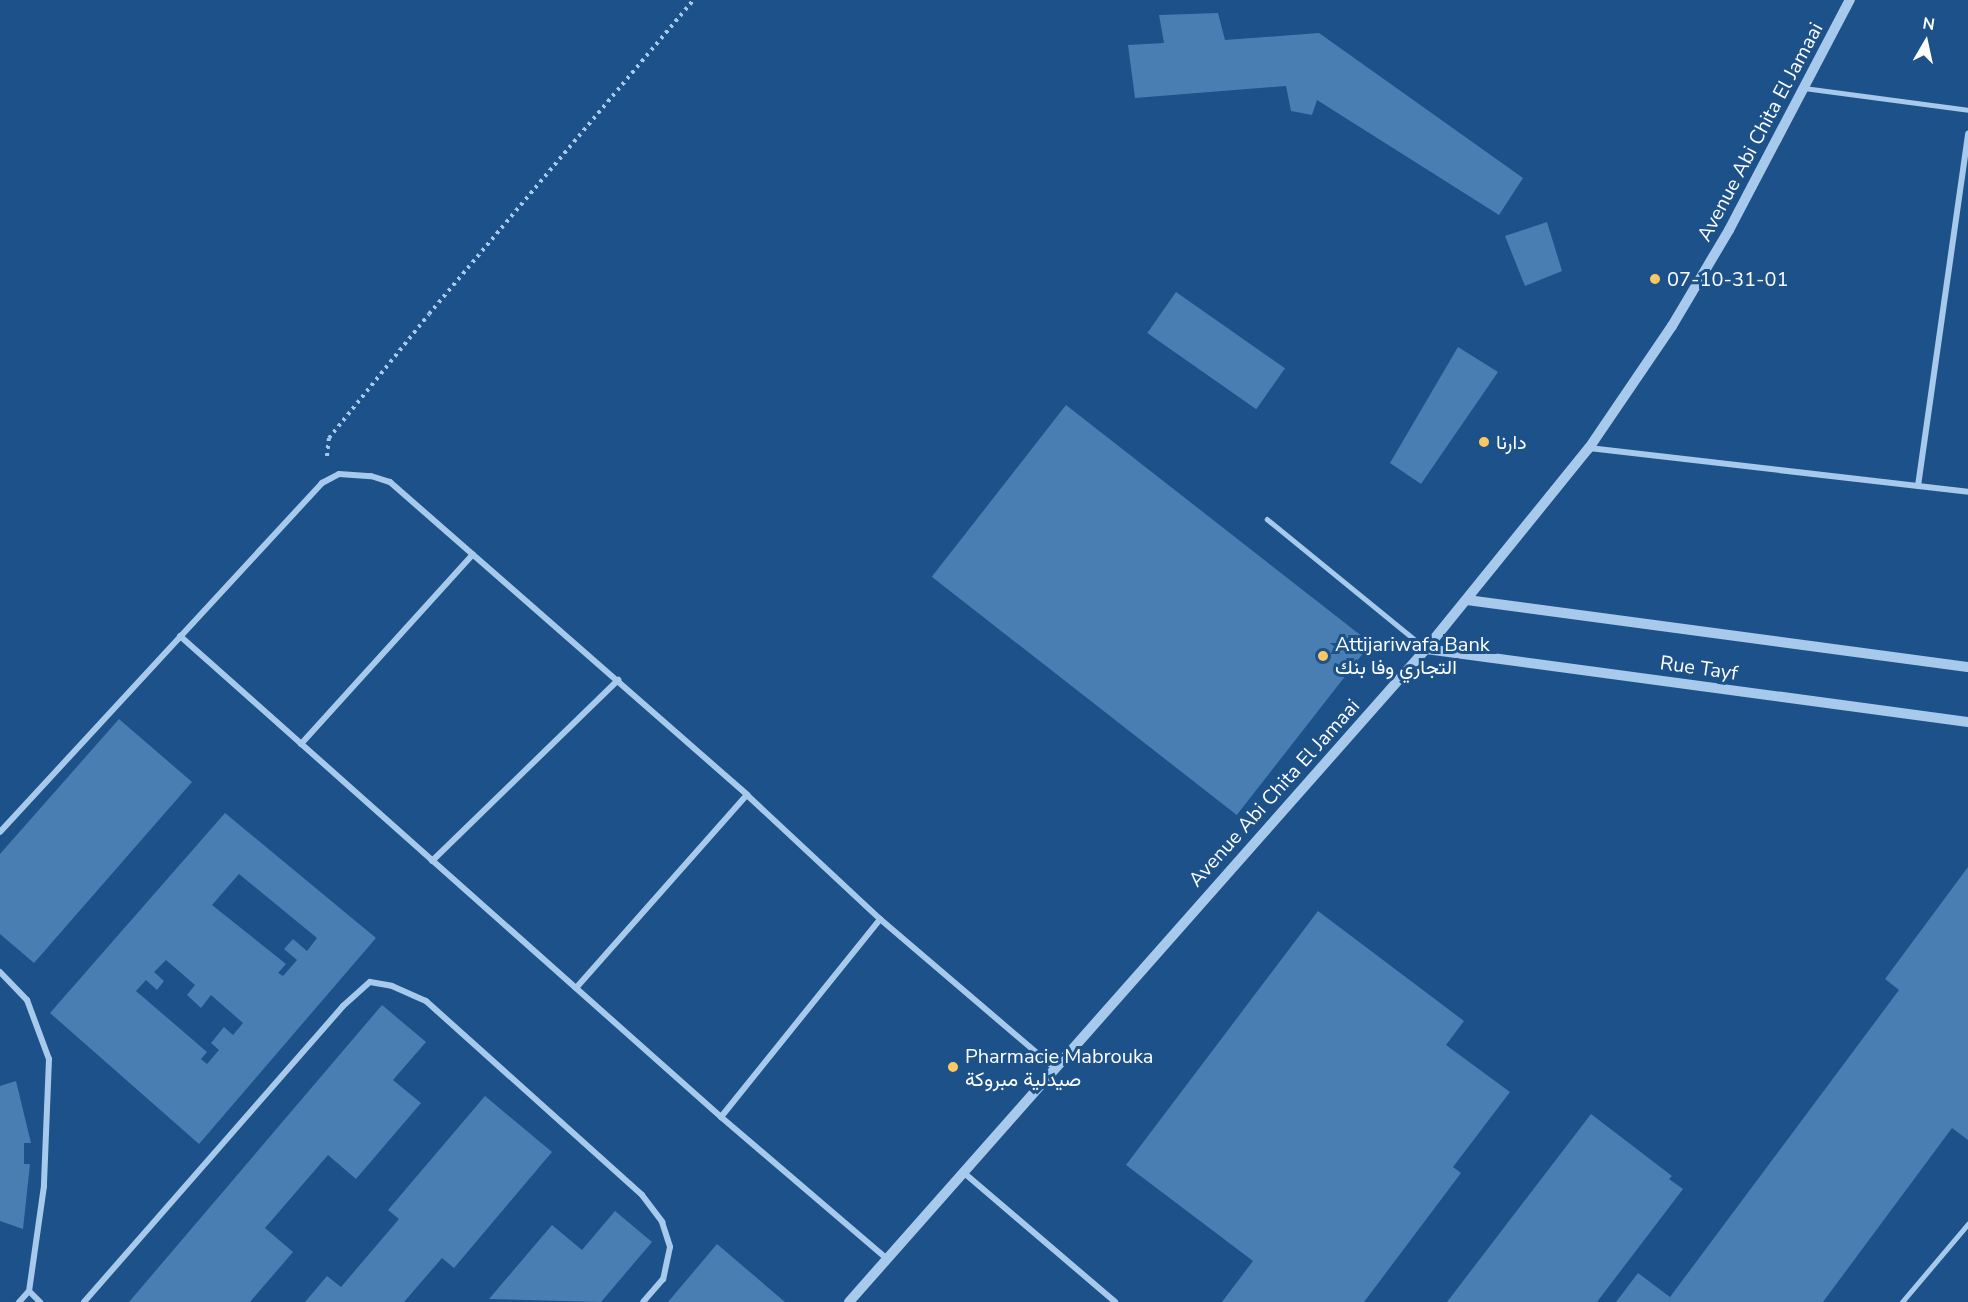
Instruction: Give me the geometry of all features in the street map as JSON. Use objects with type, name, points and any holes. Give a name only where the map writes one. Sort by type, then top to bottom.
[{"type":"street","name":"Avenue Abi Chita El Jamaai","points":[[849,1302],[1053,1067],[1426,649],[1589,448],[1689,298],[1850,0]]},
{"type":"street","points":[[1918,486],[1968,134]]},
{"type":"street","points":[[1589,448],[1968,492]]},
{"type":"street","points":[[0,832],[322,483],[339,474],[355,474],[390,482],[747,795],[879,919],[1053,1067]]},
{"type":"street","points":[[301,744],[473,554]]},
{"type":"street","name":"Rue Tayf","points":[[1467,600],[1968,667]]},
{"type":"street","points":[[180,636],[721,1117],[886,1258]]},
{"type":"street","name":"Rue Tayf","points":[[1426,649],[1968,722]]},
{"type":"street","points":[[432,861],[618,680]]},
{"type":"street","points":[[576,988],[747,795]]},
{"type":"street","points":[[721,1117],[879,919]]},
{"type":"street","points":[[0,972],[27,1000],[49,1059],[44,1186],[29,1291],[19,1302]]},
{"type":"street","points":[[84,1302],[343,1006],[370,982],[392,986],[426,1001],[642,1195],[662,1222],[670,1247],[663,1279],[643,1302]]},
{"type":"street","points":[[963,1172],[1114,1302]]},
{"type":"street","points":[[29,1291],[40,1302]]},
{"type":"lane","points":[[1804,88],[1968,110]]},
{"type":"lane","points":[[1267,519],[1426,649]]},
{"type":"lane","points":[[1902,1302],[1968,1224]]},
{"type":"path","points":[[322,483],[329,438],[693,0]]},
{"type":"building","points":[[1218,13],[1225,40],[1319,33],[1523,178],[1499,215],[1317,100],[1312,115],[1291,111],[1286,86],[1135,98],[1128,45],[1164,43],[1159,15]]},
{"type":"building","points":[[1547,222],[1562,271],[1525,286],[1505,236]]},
{"type":"building","points":[[1176,292],[1285,368],[1256,409],[1147,333]]},
{"type":"building","points":[[1458,347],[1498,372],[1421,484],[1390,463]]},
{"type":"building","points":[[1066,405],[1371,643],[1237,815],[932,577]]},
{"type":"building","points":[[119,719],[192,782],[34,963],[0,934],[0,854]]},
{"type":"building","points":[[225,813],[376,938],[199,1144],[50,1013]],"holes":[[[239,874],[317,938],[307,951],[293,939],[284,949],[297,960],[283,976],[278,973],[286,964],[212,905]],[[166,960],[195,985],[187,995],[201,1008],[211,995],[243,1023],[233,1035],[224,1027],[211,1043],[219,1050],[207,1064],[201,1059],[207,1052],[136,991],[146,980],[157,990],[164,981],[154,972]]]},
{"type":"building","points":[[1968,867],[1968,1140],[1952,1128],[1823,1302],[1616,1302],[1638,1273],[1670,1297],[1899,990],[1885,979]]},
{"type":"building","points":[[1318,911],[1464,1021],[1446,1045],[1510,1092],[1453,1167],[1461,1173],[1364,1302],[1222,1302],[1253,1261],[1126,1165]]},
{"type":"building","points":[[382,1005],[426,1042],[393,1080],[421,1103],[356,1179],[328,1155],[265,1228],[293,1252],[250,1302],[129,1302]]},
{"type":"building","points":[[16,1081],[31,1143],[24,1143],[24,1164],[30,1164],[23,1229],[0,1221],[0,1086]]},
{"type":"building","points":[[485,1096],[552,1152],[454,1268],[442,1258],[404,1302],[305,1302],[327,1276],[341,1287],[399,1219],[388,1210]]},
{"type":"building","points":[[1591,1114],[1672,1176],[1669,1179],[1683,1189],[1597,1302],[1447,1302]]},
{"type":"building","points":[[615,1211],[652,1242],[601,1302],[489,1299],[552,1225],[582,1250]]},
{"type":"building","points":[[717,1244],[785,1302],[668,1302]]},
{"type":"place","name":"07-10-31-01","points":[[1655,279]]},
{"type":"place","name":"دارنا","points":[[1484,442]]},
{"type":"place","name":"Attijariwafa Bank التجاري وفا بنك","points":[[1323,656]]},
{"type":"place","name":"Pharmacie Mabrouka صيدلية مبروكة","points":[[953,1067]]}]
